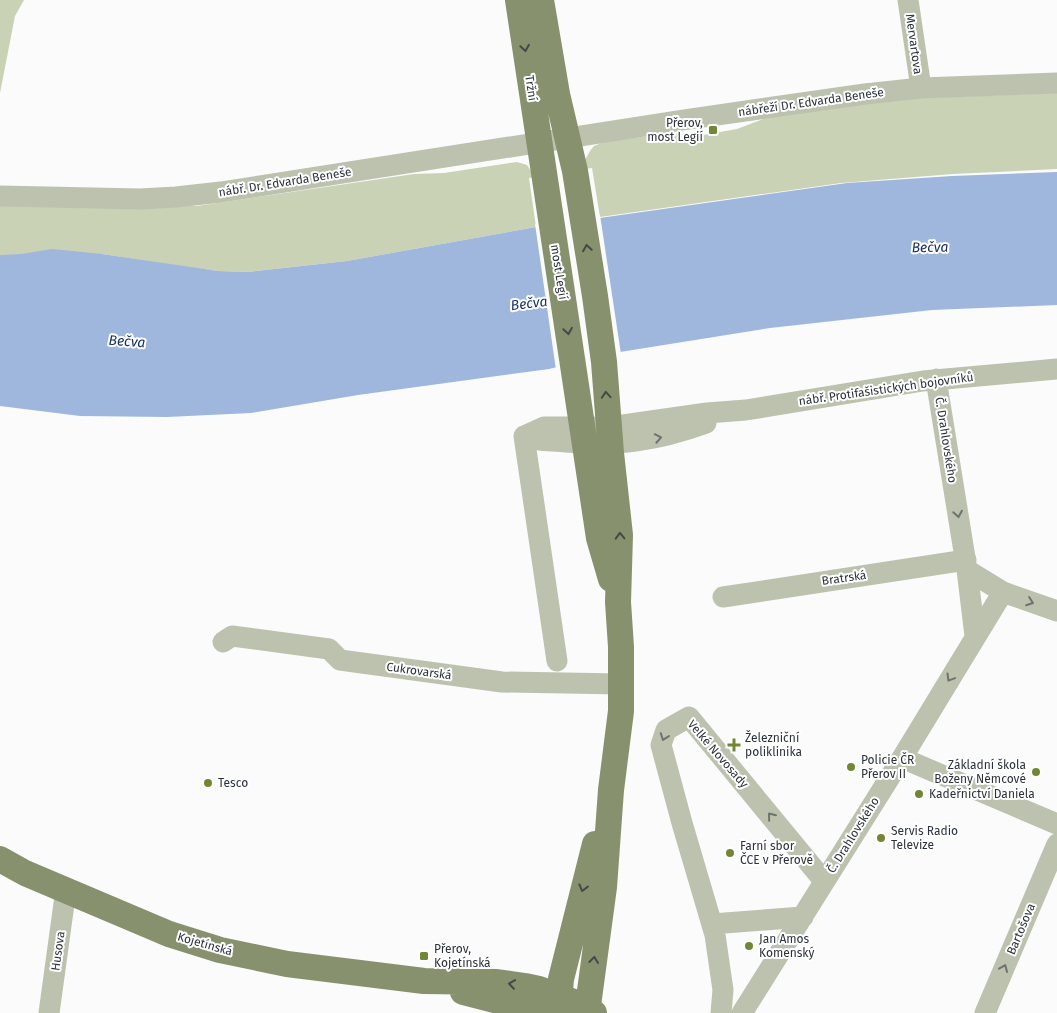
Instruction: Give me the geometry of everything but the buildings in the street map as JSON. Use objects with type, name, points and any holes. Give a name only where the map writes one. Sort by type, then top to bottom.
[{"type":"main road","name":"Tržní","points":[[518,0],[544,175]]},
{"type":"main road","name":"Tržní","points":[[541,0],[556,94],[575,171],[604,362],[597,436]]},
{"type":"main road","name":"most Legií","points":[[544,175],[574,368],[597,436]]},
{"type":"main road","points":[[590,1011],[604,887],[610,790],[621,711],[618,602],[600,538],[597,436]]},
{"type":"main road","points":[[554,1007],[584,884],[610,790]]},
{"type":"main road","name":"Kojetínská","points":[[0,859],[25,873],[169,934],[220,950],[287,964],[424,980],[497,982],[539,989],[554,1007],[590,1011]]},
{"type":"street","name":"Mervartova","points":[[908,0],[921,88]]},
{"type":"street","name":"nábřeží Dr. Edvarda Beneše","points":[[567,138],[826,99],[921,88],[1057,83]]},
{"type":"street","name":"nábř. Dr. Edvarda Beneše","points":[[0,196],[140,199],[176,197],[221,192],[567,138]]},
{"type":"street","name":"nábř. Protifašistických bojovníků","points":[[597,436],[669,436],[746,410],[936,379],[1057,369]]},
{"type":"street","name":"Č. Drahlovského","points":[[742,1013],[976,636],[967,565],[936,379]]},
{"type":"street","points":[[557,661],[524,436],[544,427],[597,436]]},
{"type":"street","points":[[967,565],[1003,592],[1057,611]]},
{"type":"street","name":"Bratrská","points":[[723,596],[967,565]]},
{"type":"street","points":[[976,636],[1003,592]]},
{"type":"street","name":"Cukrovarská","points":[[223,642],[232,636],[328,649],[340,660],[502,682],[621,684]]},
{"type":"street","name":"Velké Novosady","points":[[713,929],[661,744],[666,730],[689,717],[824,881]]},
{"type":"street","points":[[902,758],[1057,824]]},
{"type":"street","name":"Bartošova","points":[[985,1013],[1057,844]]},
{"type":"street","name":"Husova","points":[[49,1013],[66,890]]},
{"type":"street","points":[[721,1013],[723,990],[713,929],[803,917]]},
{"type":"green space","points":[[0,0],[24,0],[15,16],[0,93]]},
{"type":"green space","points":[[1057,93],[1057,169],[953,174],[841,183],[600,217],[592,168],[583,169],[584,162],[590,151],[594,146],[604,142],[662,134],[703,135],[737,129],[766,118],[857,103],[920,98]]},
{"type":"green space","points":[[517,162],[527,165],[535,177],[529,178],[536,227],[347,261],[248,272],[218,271],[102,254],[0,255],[0,205],[197,206],[414,174],[444,173]]},
{"type":"water","name":"Bečva","points":[[1057,172],[1057,305],[932,310],[770,328],[620,352],[549,369],[358,395],[251,413],[167,417],[80,416],[0,406],[0,255],[52,249],[102,254],[218,271],[248,272],[347,261],[536,227],[847,183]]},
{"type":"pier","points":[[600,215],[621,354],[556,370],[535,224]]},
{"type":"place","name":"Přerov, most Legií","points":[[713,130]]},
{"type":"place","name":"Železniční poliklinika","points":[[734,745]]},
{"type":"place","name":"Policie ČR Přerov II","points":[[851,767]]},
{"type":"place","name":"Základní škola Boženy Němcové","points":[[1036,772]]},
{"type":"place","name":"Tesco","points":[[208,783]]},
{"type":"place","name":"Kadeřnictví Daniela","points":[[919,794]]},
{"type":"place","name":"Servis Radio Televize","points":[[881,838]]},
{"type":"place","name":"Farní sbor ČCE v Přerově","points":[[730,853]]},
{"type":"place","name":"Jan Amos Komenský","points":[[749,946]]},
{"type":"place","name":"Přerov, Kojetínská","points":[[424,956]]}]
